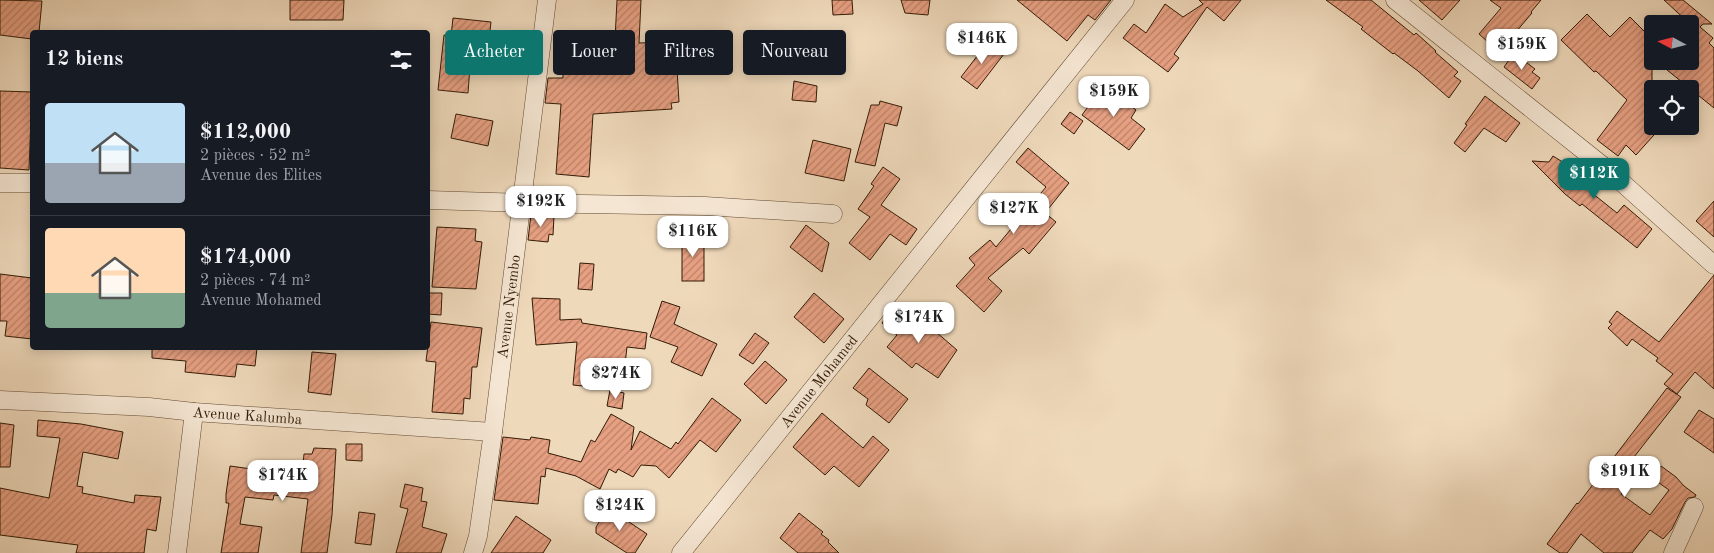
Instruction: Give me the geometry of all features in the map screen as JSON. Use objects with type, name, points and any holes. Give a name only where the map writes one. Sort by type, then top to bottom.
[{"type":"street","name":"Avenue Nyembo","points":[[473,553],[478,536],[493,432],[547,0]]},
{"type":"street","name":"Avenue Mohamed","points":[[681,553],[1125,0]]},
{"type":"street","points":[[1395,0],[1608,170],[1714,265]]},
{"type":"street","points":[[0,183],[30,183]]},
{"type":"street","points":[[430,200],[705,206],[833,214]]},
{"type":"street","name":"Avenue Kalumba","points":[[0,400],[149,407],[194,412],[493,432]]},
{"type":"street","points":[[177,553],[194,412]]},
{"type":"street","points":[[1673,553],[1694,507]]},
{"type":"building","points":[[0,0],[42,1],[39,30],[30,30],[30,39],[0,35]]},
{"type":"building","points":[[290,0],[344,0],[343,20],[290,20]]},
{"type":"building","points":[[617,0],[641,0],[639,43],[645,43],[645,75],[677,75],[679,102],[671,103],[672,109],[593,114],[589,177],[556,174],[561,104],[545,103],[548,78],[563,78],[563,75],[635,75],[635,30],[615,30]]},
{"type":"building","points":[[832,0],[852,0],[853,14],[833,15]]},
{"type":"building","points":[[901,0],[930,0],[928,15],[905,13]]},
{"type":"building","points":[[1017,0],[1111,0],[1095,20],[1088,15],[1067,41]]},
{"type":"building","points":[[1199,0],[1241,0],[1224,21],[1207,7],[1174,54],[1179,58],[1168,72],[1123,38],[1134,24],[1146,33],[1165,4],[1183,17],[1203,4]]},
{"type":"building","points":[[1326,0],[1371,0],[1414,35],[1416,33],[1436,51],[1458,72],[1454,76],[1461,81],[1449,98],[1418,71],[1361,29],[1363,27]]},
{"type":"building","points":[[1419,0],[1460,0],[1442,20]]},
{"type":"building","points":[[1490,0],[1541,0],[1499,52],[1479,34],[1501,8]]},
{"type":"building","points":[[1664,0],[1683,0],[1712,24],[1703,24],[1700,27],[1713,38],[1709,43],[1714,48],[1714,108],[1699,96],[1699,80],[1679,80],[1667,70],[1699,70],[1699,15],[1680,15]]},
{"type":"building","points":[[1587,14],[1610,37],[1630,17],[1644,31],[1644,70],[1652,70],[1652,80],[1644,80],[1644,135],[1654,135],[1636,155],[1626,145],[1618,156],[1597,140],[1627,100],[1561,40]]},
{"type":"building","points":[[453,18],[491,22],[490,30],[452,30]]},
{"type":"building","points":[[444,35],[445,75],[469,75],[468,93],[438,90]]},
{"type":"building","points":[[988,42],[1004,54],[977,89],[961,77]]},
{"type":"building","points":[[1514,53],[1535,69],[1532,72],[1540,78],[1532,89],[1504,67]]},
{"type":"building","points":[[794,81],[817,86],[816,102],[792,100]]},
{"type":"building","points":[[1104,85],[1136,110],[1131,118],[1145,129],[1129,150],[1082,115]]},
{"type":"building","points":[[0,91],[30,92],[29,170],[0,168]]},
{"type":"building","points":[[1485,96],[1520,123],[1506,142],[1484,128],[1465,152],[1454,143]]},
{"type":"building","points":[[880,101],[902,107],[897,126],[885,123],[875,166],[855,162],[871,105],[879,105]]},
{"type":"building","points":[[1070,112],[1083,121],[1074,134],[1061,124]]},
{"type":"building","points":[[456,114],[493,121],[488,146],[451,138]]},
{"type":"building","points":[[813,140],[851,149],[844,181],[805,173]]},
{"type":"building","points":[[1028,148],[1069,183],[1045,213],[1056,222],[1029,254],[1023,248],[988,278],[1002,291],[984,312],[956,286],[975,265],[969,258],[990,240],[996,247],[1046,187],[1016,162]]},
{"type":"building","points":[[1553,156],[1569,166],[1572,167],[1574,165],[1597,186],[1592,193],[1617,213],[1624,205],[1652,229],[1637,248],[1582,204],[1580,206],[1565,194],[1532,161],[1549,162]]},
{"type":"building","points":[[883,167],[900,179],[881,205],[917,229],[906,245],[890,234],[870,260],[849,243],[870,217],[858,209],[874,186],[871,184]]},
{"type":"building","points":[[1714,201],[1714,237],[1696,221]]},
{"type":"building","points":[[531,214],[554,216],[553,235],[549,234],[548,242],[528,240]]},
{"type":"building","points":[[806,225],[829,243],[822,272],[790,247]]},
{"type":"building","points":[[437,227],[476,229],[475,241],[482,242],[476,289],[432,287]]},
{"type":"building","points":[[682,235],[704,235],[704,281],[682,281]]},
{"type":"building","points":[[580,263],[594,264],[592,290],[578,289]]},
{"type":"building","points":[[0,274],[30,278],[30,339],[5,336],[7,321],[0,321]]},
{"type":"building","points":[[1714,275],[1714,389],[1695,372],[1677,394],[1664,384],[1673,374],[1656,361],[1658,358],[1632,339],[1627,346],[1608,328],[1612,324],[1609,322],[1617,311],[1659,342]]},
{"type":"building","points":[[430,293],[442,293],[441,315],[430,314]]},
{"type":"building","points":[[814,293],[844,319],[824,343],[794,317]]},
{"type":"building","points":[[532,298],[560,299],[560,320],[581,319],[582,323],[647,333],[645,349],[627,347],[622,390],[573,385],[577,342],[536,345]]},
{"type":"building","points":[[662,301],[680,307],[674,324],[717,344],[702,376],[671,362],[678,347],[650,337]]},
{"type":"building","points":[[891,311],[907,323],[915,314],[957,350],[938,378],[916,363],[912,368],[887,347],[897,335],[882,323]]},
{"type":"building","points":[[431,322],[482,328],[477,367],[472,367],[470,399],[464,398],[463,414],[432,412],[436,362],[426,361],[427,350],[430,350]]},
{"type":"building","points":[[755,333],[769,343],[753,364],[739,355]]},
{"type":"building","points":[[152,350],[257,350],[255,366],[237,364],[235,377],[185,372],[186,361],[152,358]]},
{"type":"building","points":[[312,352],[336,354],[331,395],[308,392]]},
{"type":"building","points":[[765,361],[787,380],[766,404],[744,384]]},
{"type":"building","points":[[869,368],[908,399],[889,423],[866,405],[868,399],[853,388]]},
{"type":"building","points":[[1667,388],[1681,397],[1623,471],[1633,478],[1621,494],[1650,515],[1669,490],[1652,478],[1661,466],[1696,495],[1695,497],[1688,498],[1685,502],[1672,529],[1663,539],[1650,530],[1632,553],[1604,553],[1581,534],[1567,553],[1560,553],[1547,544],[1577,503]]},
{"type":"building","points":[[610,390],[624,393],[622,409],[607,406]]},
{"type":"building","points":[[712,398],[741,420],[716,452],[700,440],[669,478],[656,466],[641,465],[633,477],[618,469],[616,473],[609,469],[600,489],[576,476],[546,468],[545,477],[541,476],[538,504],[494,500],[503,437],[530,440],[531,437],[550,440],[548,453],[581,462],[591,440],[595,442],[611,414],[634,427],[631,450],[640,431],[671,449],[676,442],[678,444]]},
{"type":"building","points":[[1699,410],[1714,419],[1714,453],[1684,432]]},
{"type":"building","points":[[822,413],[863,448],[873,436],[889,450],[859,487],[834,466],[825,475],[793,447]]},
{"type":"building","points":[[38,420],[81,424],[123,432],[118,459],[83,452],[77,486],[83,487],[82,493],[134,503],[135,495],[161,497],[156,531],[147,529],[144,553],[76,553],[78,545],[0,535],[0,488],[49,498],[60,438],[37,436]]},
{"type":"building","points":[[0,423],[14,425],[10,467],[0,467]]},
{"type":"building","points":[[346,444],[362,444],[362,461],[346,460]]},
{"type":"building","points":[[314,448],[336,449],[332,515],[327,553],[301,553],[308,499],[274,495],[273,500],[245,497],[240,524],[262,527],[258,553],[221,553],[229,503],[226,503],[226,494],[230,466],[302,476],[304,454],[312,454]]},
{"type":"building","points":[[405,484],[423,488],[421,501],[427,502],[422,527],[447,534],[441,553],[396,553],[408,509],[400,507]]},
{"type":"building","points":[[608,508],[647,534],[635,553],[627,553],[596,533],[596,527]]},
{"type":"building","points":[[359,512],[375,514],[371,545],[355,543]]},
{"type":"building","points":[[799,513],[823,532],[821,534],[829,540],[828,542],[839,553],[798,553],[780,538]]},
{"type":"building","points":[[516,516],[551,540],[543,553],[491,553]]}]
